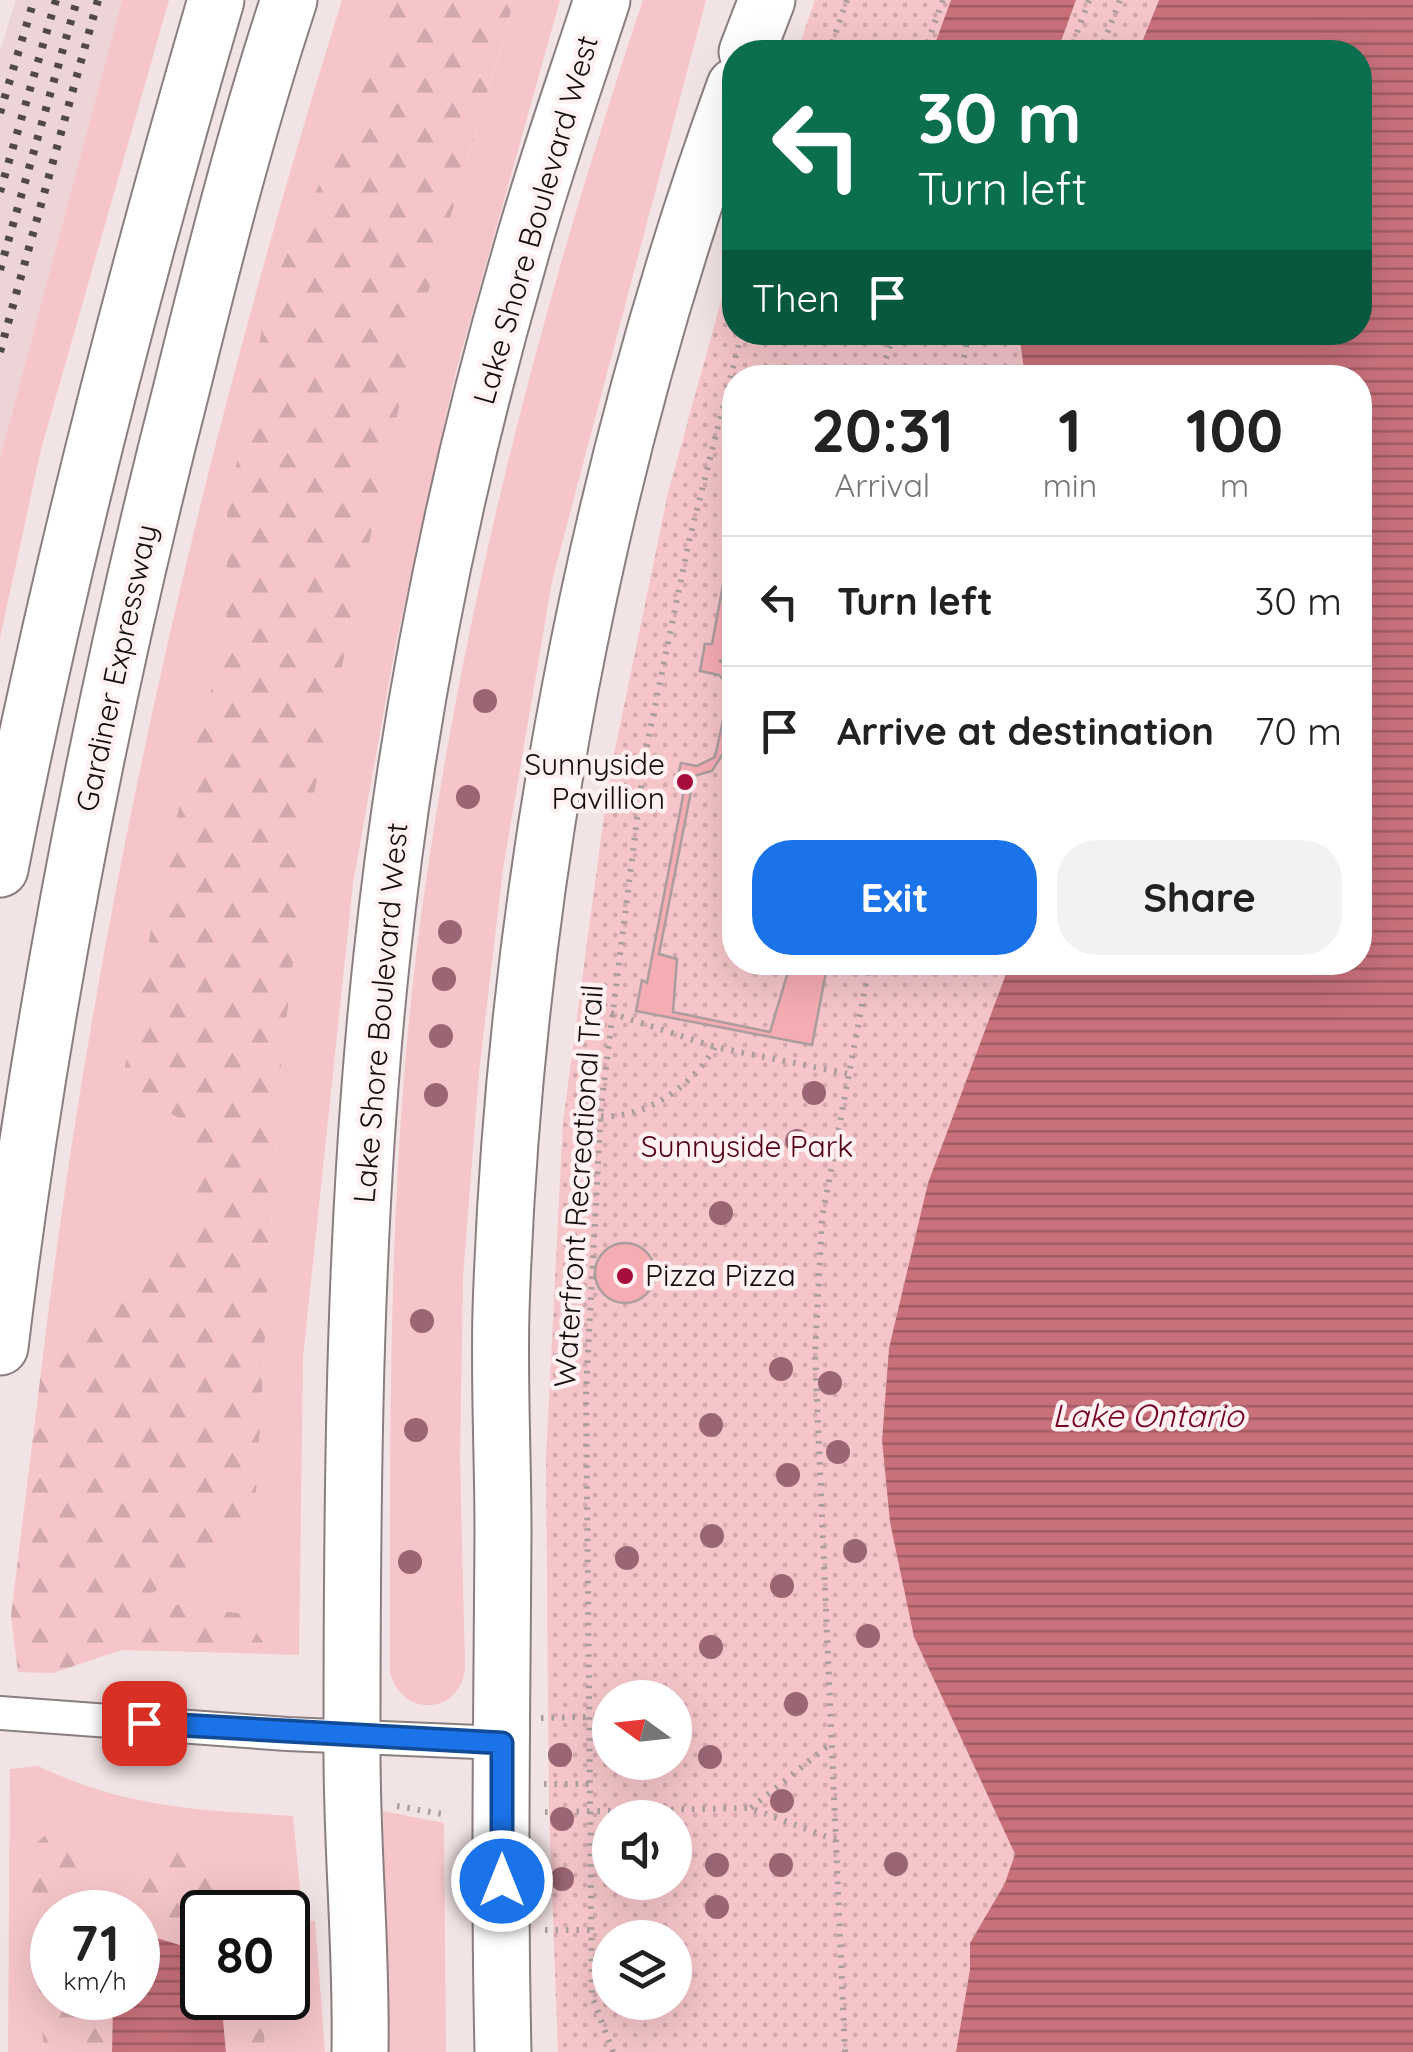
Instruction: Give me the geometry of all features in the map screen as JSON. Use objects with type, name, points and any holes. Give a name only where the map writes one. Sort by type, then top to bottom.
[{"type":"highway","points":[[0,869],[35,689],[92,447],[216,0]]},
{"type":"highway","name":"Gardiner Expressway","points":[[0,1347],[34,1096],[108,695],[220,234],[289,0]]},
{"type":"highway","name":"Lake Shore Boulevard West","points":[[360,2052],[352,1737],[360,1263],[381,961],[398,816],[436,599],[470,448],[519,258],[602,0]]},
{"type":"highway","points":[[752,40],[767,0]]},
{"type":"highway","points":[[503,2052],[502,1311],[520,1061],[561,739],[623,449],[688,221],[722,123]]},
{"type":"street","points":[[0,1713],[502,1743]]},
{"type":"path","points":[[833,40],[847,0]]},
{"type":"path","points":[[928,40],[943,0]]},
{"type":"path","points":[[1074,40],[1089,0]]},
{"type":"path","points":[[1105,40],[1120,0]]},
{"type":"path","name":"Waterfront Recreational Trail","points":[[613,2052],[592,1996],[591,1930],[586,1392],[600,1116],[611,1013],[661,671],[722,416]]},
{"type":"path","points":[[846,2052],[815,1356],[822,1218],[868,975]]},
{"type":"path","points":[[611,1013],[714,1046],[849,1074]]},
{"type":"path","points":[[600,1116],[617,1117],[670,1094],[694,1077],[714,1046]]},
{"type":"path","points":[[750,1808],[830,1744]]},
{"type":"path","points":[[390,1804],[448,1815]]},
{"type":"path","points":[[545,1812],[750,1808],[838,1841]]},
{"type":"path","points":[[545,1930],[591,1930]]},
{"type":"shaded area","points":[[16,0],[122,0],[0,458],[0,51]]},
{"type":"green space","points":[[122,0],[169,0],[41,449],[0,638],[0,458]]},
{"type":"green space","points":[[342,0],[388,0],[378,12],[379,54],[227,515],[226,636],[163,867],[121,1086],[197,1128],[186,1219],[41,1372],[92,1024],[123,851],[160,679],[244,338]]},
{"type":"green space","points":[[388,0],[505,0],[511,12],[413,344],[311,807],[279,1085],[255,1514],[144,1600],[244,1614],[271,1654],[121,1650],[53,1673],[18,1672],[11,1616],[41,1372],[186,1219],[197,1128],[121,1086],[163,867],[226,636],[227,515],[268,296],[379,54],[378,12]]},
{"type":"green space","points":[[505,0],[560,0],[455,375],[396,643],[353,883],[303,1357],[299,1655],[271,1654],[243,1614],[143,1600],[255,1514],[279,1085],[311,807],[413,344],[511,13]]},
{"type":"green space","points":[[643,0],[706,0],[552,581],[503,869],[479,1072],[463,1277],[460,1458],[465,1669],[453,1695],[442,1702],[418,1704],[406,1698],[390,1673],[390,1476],[397,1182],[425,888],[464,662],[514,439],[574,218]]},
{"type":"green space","points":[[815,0],[1159,0],[1143,40],[801,40]]},
{"type":"green space","name":"Sunnyside Park","points":[[722,298],[722,345],[1021,345],[1023,365],[722,365],[722,975],[1006,975],[928,1183],[889,1348],[882,1440],[914,1637],[1015,1854],[1005,1883],[970,1943],[970,1969],[956,2052],[558,2052],[549,1809],[546,1459],[563,1122],[609,779],[668,493]]},
{"type":"green space","points":[[38,1766],[132,1799],[194,1809],[293,1816],[300,1890],[180,1890],[180,1903],[160,1902],[160,1890],[82,1890],[28,1851],[30,2020],[41,2020],[44,2052],[8,2052],[10,1769]]},
{"type":"green space","points":[[383,1811],[444,1823],[446,2052],[386,2052]]},
{"type":"green space","points":[[58,1823],[88,1890],[31,1890],[28,1851]]},
{"type":"green space","points":[[181,1848],[233,1890],[180,1890],[180,1945],[160,1939],[160,1890],[102,1890]]},
{"type":"green space","points":[[310,1921],[315,1921],[325,2052],[265,2052],[264,2020],[310,2020]]},
{"type":"green space","points":[[41,2020],[113,2020],[112,2052],[44,2052]]},
{"type":"green space","points":[[223,2020],[264,2020],[265,2052],[226,2052]]},
{"type":"water","points":[[951,0],[1076,0],[1061,40],[936,40]]},
{"type":"water","name":"Lake Ontario","points":[[1159,0],[1413,0],[1413,2052],[956,2052],[970,1969],[970,1943],[1005,1883],[1015,1854],[914,1637],[890,1522],[882,1440],[889,1348],[928,1183],[1006,975],[1372,975],[1372,365],[1023,365],[1021,345],[1372,345],[1372,40],[1143,40]]},
{"type":"water","points":[[160,1939],[180,1945],[180,2020],[223,2020],[226,2052],[112,2052],[113,2020],[160,2020]]},
{"type":"building","name":"Sunnyside Pavillion","points":[[722,590],[722,678],[700,671],[705,644],[712,644]]},
{"type":"building","name":"Sunnyside Pavillion","points":[[722,725],[722,755],[712,771],[694,776],[659,954],[677,959],[673,1012],[770,1032],[787,975],[825,975],[812,1045],[636,1011],[642,980],[647,983],[684,791],[675,788],[681,763],[697,766],[715,757]]},
{"type":"building","name":"Pizza Pizza","points":[[625,1243],[646,1252],[655,1273],[646,1294],[625,1303],[604,1294],[595,1273],[604,1252]]},
{"type":"railway","points":[[0,113],[34,0]]},
{"type":"railway","points":[[0,192],[56,0]]},
{"type":"railway","points":[[0,270],[77,0]]},
{"type":"railway","points":[[0,352],[98,0]]},
{"type":"place","name":"Sunnyside Pavillion","points":[[685,782]]},
{"type":"place","name":"Pizza Pizza","points":[[625,1276]]},
{"type":"route","points":[[144,1723],[502,1743],[502,1881]]}]
